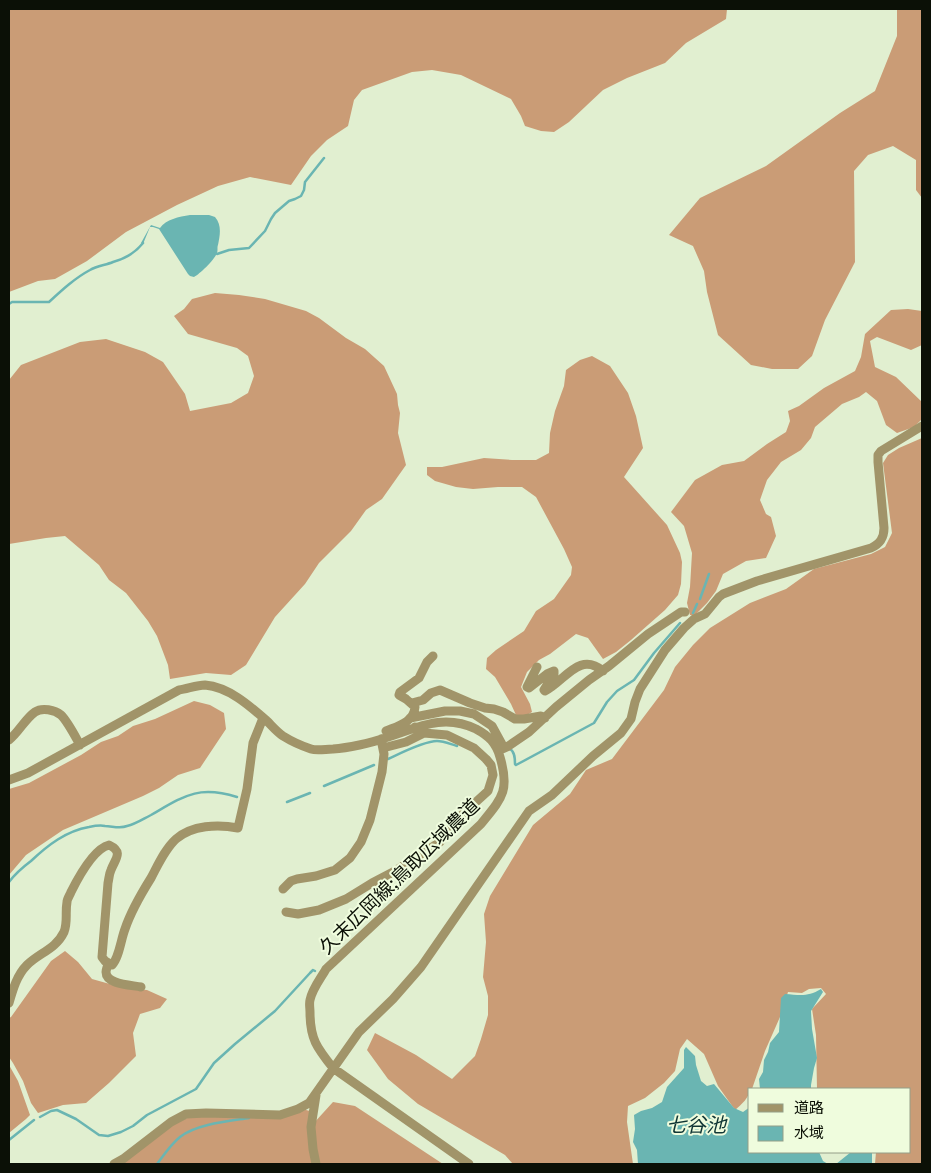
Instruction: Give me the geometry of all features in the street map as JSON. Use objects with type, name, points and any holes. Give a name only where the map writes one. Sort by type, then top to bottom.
[{"type":"street","points":[[114,1164],[171,1122],[186,1114],[280,1115],[305,1106],[359,1032],[393,999],[421,967],[529,811],[552,795],[625,728],[631,719],[640,690],[665,650],[684,628],[694,619],[705,614],[723,594],[757,580],[871,548],[880,543],[883,538],[884,528],[878,455],[884,449],[922,426]]},
{"type":"street","points":[[410,718],[445,711],[460,711],[474,714],[492,726],[501,750],[529,732],[577,689],[603,671],[648,634],[681,612],[686,612]]},
{"type":"street","points":[[386,731],[410,718],[415,710],[415,706],[399,695],[400,692],[419,678],[427,662],[433,656]]},
{"type":"street","points":[[537,668],[527,687],[529,688],[554,671],[545,691],[582,665],[592,664],[603,671]]},
{"type":"street","name":"久末広岡線;鳥取広域農道","points":[[9,780],[28,773],[179,690],[204,685],[218,688],[238,697],[283,736],[312,750],[382,744],[415,727],[449,721],[466,724],[493,740],[501,750],[503,767],[504,787],[499,802],[481,824],[326,969],[310,1001],[310,1024],[313,1038],[333,1068],[469,1164]]},
{"type":"street","points":[[412,703],[440,690],[470,703],[503,712],[515,719],[541,716],[545,718]]},
{"type":"street","points":[[9,740],[33,713],[44,709],[61,715],[80,745]]},
{"type":"street","points":[[108,964],[115,962],[120,942],[134,907],[166,851],[176,840],[187,832],[214,825],[238,828],[247,789],[253,743],[263,718]]},
{"type":"street","points":[[286,912],[298,914],[319,910],[346,899],[395,871],[440,842],[455,821],[488,791],[493,775],[491,765],[474,748],[448,735],[424,733],[415,727]]},
{"type":"street","points":[[283,889],[291,880],[316,876],[335,870],[350,858],[362,842],[370,820],[384,754],[382,744],[406,742],[424,733]]},
{"type":"street","points":[[9,1003],[15,983],[27,965],[52,948],[64,932],[67,923],[67,901],[80,872],[100,849],[109,845],[116,850],[118,856],[110,871],[108,883],[102,957],[108,964]]},
{"type":"street","points":[[108,964],[106,972],[108,978],[113,982],[141,986]]},
{"type":"street","points":[[316,1093],[311,1127],[316,1164]]},
{"type":"shaded area","points":[[9,9],[727,9],[726,19],[686,43],[665,63],[603,90],[569,122],[554,132],[541,131],[525,126],[511,99],[461,75],[432,70],[412,72],[362,90],[354,100],[348,126],[327,140],[311,156],[291,185],[250,177],[218,186],[126,232],[87,261],[55,279],[38,281],[9,292]]},
{"type":"shaded area","points":[[897,9],[922,9],[922,198],[916,190],[916,160],[893,146],[868,155],[854,171],[855,262],[825,320],[812,356],[798,369],[772,369],[751,365],[718,335],[707,292],[704,271],[693,246],[669,235],[700,198],[766,166],[840,113],[875,91],[897,36]]},
{"type":"shaded area","points":[[215,293],[265,299],[306,311],[365,349],[384,366],[397,394],[400,413],[398,433],[406,465],[382,499],[366,510],[351,531],[319,563],[305,584],[275,617],[246,665],[231,675],[206,673],[170,679],[168,665],[157,636],[148,621],[126,593],[109,580],[99,565],[65,536],[9,544],[9,380],[21,365],[80,342],[106,339],[145,352],[163,362],[185,394],[190,411],[231,403],[248,393],[254,376],[248,356],[237,348],[188,334],[174,316],[184,309],[192,299]]},
{"type":"shaded area","points":[[908,309],[922,311],[922,345],[911,350],[877,337],[870,341],[875,367],[896,377],[922,402],[922,419],[914,427],[897,433],[886,425],[877,401],[866,392],[842,404],[815,427],[811,438],[801,450],[781,462],[767,480],[760,500],[766,514],[771,517],[776,536],[766,558],[746,561],[723,574],[716,591],[707,603],[695,615],[690,615],[687,603],[692,553],[684,526],[671,512],[695,480],[722,465],[744,461],[786,432],[790,421],[788,411],[855,371],[861,357],[865,334],[891,310]]},
{"type":"shaded area","points":[[592,356],[610,366],[628,393],[636,416],[643,448],[624,477],[667,525],[680,553],[682,562],[681,584],[678,595],[665,610],[616,652],[603,659],[588,638],[576,634],[539,660],[527,672],[521,687],[532,712],[527,715],[516,715],[495,677],[486,669],[487,658],[524,631],[536,611],[554,599],[571,575],[572,567],[536,497],[522,487],[473,489],[456,487],[435,481],[427,475],[427,467],[442,467],[484,458],[536,460],[549,453],[550,433],[564,386],[566,370],[580,360]]},
{"type":"shaded area","points":[[922,438],[922,1164],[875,1164],[876,1153],[911,1153],[911,1088],[817,1088],[816,1035],[812,1009],[826,994],[821,988],[809,989],[802,993],[788,992],[752,1088],[748,1088],[748,1095],[745,1101],[735,1110],[718,1086],[704,1054],[687,1039],[680,1049],[675,1071],[664,1083],[645,1098],[628,1106],[627,1122],[633,1164],[513,1164],[505,1155],[418,1104],[388,1079],[367,1050],[375,1033],[416,1055],[452,1079],[475,1056],[488,1015],[488,996],[483,977],[486,942],[484,914],[490,896],[533,825],[570,794],[586,770],[612,759],[664,690],[675,667],[710,628],[750,603],[786,589],[814,569],[871,554],[885,547],[892,533],[883,463],[888,455]]},
{"type":"shaded area","points":[[194,701],[210,705],[224,713],[226,729],[200,768],[178,775],[143,796],[63,830],[26,855],[9,875],[9,789],[29,783],[101,742],[118,736],[133,726],[155,719]]},
{"type":"shaded area","points":[[65,951],[78,962],[92,979],[124,988],[147,990],[167,999],[160,1008],[140,1014],[133,1033],[136,1056],[109,1083],[86,1103],[63,1105],[38,1113],[31,1103],[23,1081],[9,1057],[9,1018],[51,961]]},
{"type":"shaded area","points":[[9,1065],[18,1081],[30,1115],[9,1133]]},
{"type":"shaded area","points":[[333,1102],[355,1106],[443,1164],[319,1164],[313,1124]]},
{"type":"shaded area","points":[[310,1111],[315,1164],[122,1164],[172,1124],[190,1117]]},
{"type":"water","points":[[190,215],[209,215],[215,217],[219,223],[220,230],[216,256],[194,277],[188,274],[159,229],[150,227],[143,244],[141,243],[151,225],[160,228],[169,220]]},
{"type":"water","name":"七谷池","points":[[821,989],[823,992],[811,1011],[817,1058],[811,1088],[760,1088],[759,1079],[763,1072],[764,1060],[770,1043],[779,1032],[781,998],[785,994],[800,995],[816,992]]},
{"type":"water","name":"七谷池","points":[[686,1047],[695,1056],[701,1081],[707,1086],[714,1084],[734,1108],[743,1112],[748,1108],[748,1153],[819,1153],[823,1161],[828,1164],[638,1164],[637,1150],[633,1142],[635,1129],[634,1115],[662,1102],[667,1087],[684,1068],[684,1050]]},
{"type":"water","points":[[850,1153],[872,1153],[872,1164],[836,1164]]},
{"type":"waterway","points":[[215,253],[249,248],[265,231],[275,213],[289,201],[301,196],[305,182],[324,158]]},
{"type":"waterway","points":[[9,304],[12,302],[49,302],[84,273],[125,257],[143,243]]},
{"type":"waterway","points":[[700,599],[709,574]]},
{"type":"waterway","points":[[693,613],[697,604]]},
{"type":"waterway","points":[[510,749],[514,754],[516,765],[594,723],[607,702],[617,691],[634,680],[680,623]]},
{"type":"waterway","points":[[388,759],[426,743],[437,741],[457,746]]},
{"type":"waterway","points":[[324,786],[374,765]]},
{"type":"waterway","points":[[9,882],[44,849],[81,829],[95,826],[122,827],[130,825],[173,802],[201,792],[212,792],[237,797]]},
{"type":"waterway","points":[[287,802],[310,793]]},
{"type":"waterway","points":[[40,1117],[57,1110],[76,1119],[99,1135],[108,1136],[133,1126],[147,1115],[196,1089],[214,1063],[275,1011],[310,973],[313,970],[315,971]]},
{"type":"waterway","points":[[157,1164],[174,1143],[187,1133],[213,1124],[249,1118]]},
{"type":"waterway","points":[[9,1140],[34,1120]]}]
